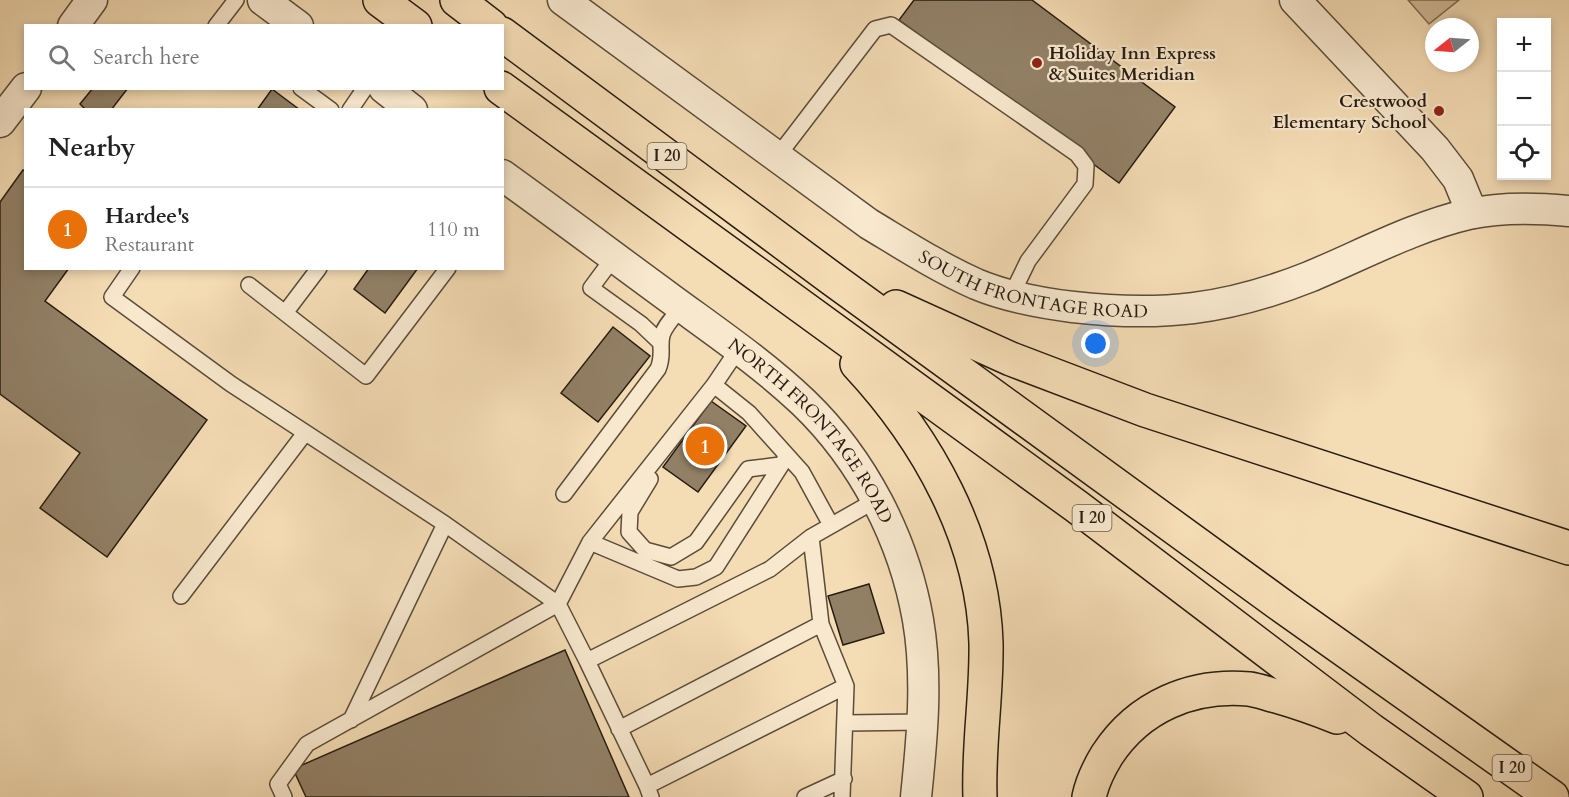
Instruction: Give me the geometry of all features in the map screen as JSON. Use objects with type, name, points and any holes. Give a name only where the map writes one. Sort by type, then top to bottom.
[{"type":"highway","points":[[380,0],[412,24]]},
{"type":"highway","points":[[457,0],[488,24]]},
{"type":"highway","name":"I 20","points":[[504,35],[831,278],[1285,608],[1472,738],[1552,797]]},
{"type":"highway","name":"I 20","points":[[504,90],[1076,506],[1371,730],[1456,790]]},
{"type":"highway","points":[[831,278],[1011,359],[1145,410],[1569,548]]},
{"type":"highway","points":[[808,313],[877,386],[904,421],[939,476],[964,531],[981,592],[986,641],[985,702],[979,771],[981,797]]},
{"type":"highway","points":[[1089,797],[1103,763],[1117,740],[1135,722],[1158,706],[1183,694],[1251,689],[1310,706],[1371,730]]},
{"type":"street","points":[[74,24],[92,0]]},
{"type":"street","points":[[263,0],[294,24]]},
{"type":"street","name":"SOUTH FRONTAGE ROAD","points":[[562,0],[869,224],[920,256],[977,284],[1011,296],[1117,312],[1166,312],[1215,306],[1300,280],[1414,231],[1472,213],[1531,209],[1569,211]]},
{"type":"street","points":[[1295,0],[1435,149],[1458,179],[1472,213]]},
{"type":"street","points":[[0,122],[24,90]]},
{"type":"street","points":[[387,90],[409,108]]},
{"type":"street","name":"NORTH FRONTAGE ROAD","points":[[504,176],[739,348],[804,403],[833,434],[863,476],[887,521],[904,561],[918,621],[924,681],[916,797]]},
{"type":"lane","points":[[218,24],[236,0]]},
{"type":"lane","points":[[777,157],[875,29],[891,25],[1077,154],[1086,166],[1085,184],[1028,261],[1011,296]]},
{"type":"lane","points":[[304,90],[328,108]]},
{"type":"lane","points":[[351,108],[364,90]]},
{"type":"lane","points":[[614,257],[591,288],[662,342]]},
{"type":"lane","points":[[131,270],[112,297],[231,384],[445,524],[558,604],[649,792],[846,686]]},
{"type":"lane","points":[[285,313],[317,270]]},
{"type":"lane","points":[[249,285],[366,376],[446,270]]},
{"type":"lane","points":[[564,494],[658,369],[663,355],[662,342],[665,329],[682,307]]},
{"type":"lane","points":[[284,797],[278,784],[307,744],[558,604],[590,542],[714,385],[739,348]]},
{"type":"lane","points":[[714,385],[749,413],[784,460],[802,472],[831,525]]},
{"type":"lane","points":[[182,596],[305,433]]},
{"type":"lane","points":[[651,464],[650,479],[630,512],[629,532],[645,550],[671,557],[696,542],[748,469],[784,460]]},
{"type":"lane","points":[[590,542],[678,579],[696,577],[716,567],[784,460]]},
{"type":"lane","points":[[587,661],[770,569],[811,537],[876,500]]},
{"type":"lane","points":[[351,720],[445,524]]},
{"type":"lane","points":[[811,537],[821,624],[846,686],[842,797]]},
{"type":"lane","points":[[696,577],[712,598]]},
{"type":"lane","points":[[619,729],[821,624]]},
{"type":"lane","points":[[845,723],[922,722]]},
{"type":"lane","points":[[805,797],[844,779]]},
{"type":"shaded area","points":[[1408,0],[1459,0],[1436,18],[1425,19]]},
{"type":"building","name":"Holiday Inn Express & Suites Meridian","points":[[914,0],[1032,0],[1175,107],[1119,183],[899,20]]},
{"type":"building","points":[[91,90],[126,90],[113,108],[84,108],[80,104]]},
{"type":"building","points":[[273,90],[297,108],[258,108]]},
{"type":"building","points":[[24,170],[24,270],[68,270],[45,301],[207,420],[107,557],[40,508],[80,453],[0,394],[0,202]]},
{"type":"building","points":[[368,270],[417,270],[385,313],[354,289]]},
{"type":"building","points":[[613,327],[650,356],[598,422],[561,393]]},
{"type":"building","points":[[711,401],[746,426],[698,492],[663,467]]},
{"type":"building","points":[[869,584],[884,633],[843,645],[828,596]]},
{"type":"building","points":[[565,650],[629,797],[306,797],[293,769]]},
{"type":"place","name":"Holiday Inn Express & Suites Meridian","points":[[1037,63]]},
{"type":"place","name":"Crestwood Elementary School","points":[[1439,111]]},
{"type":"place","name":"Hardee's","points":[[705,446]]}]
